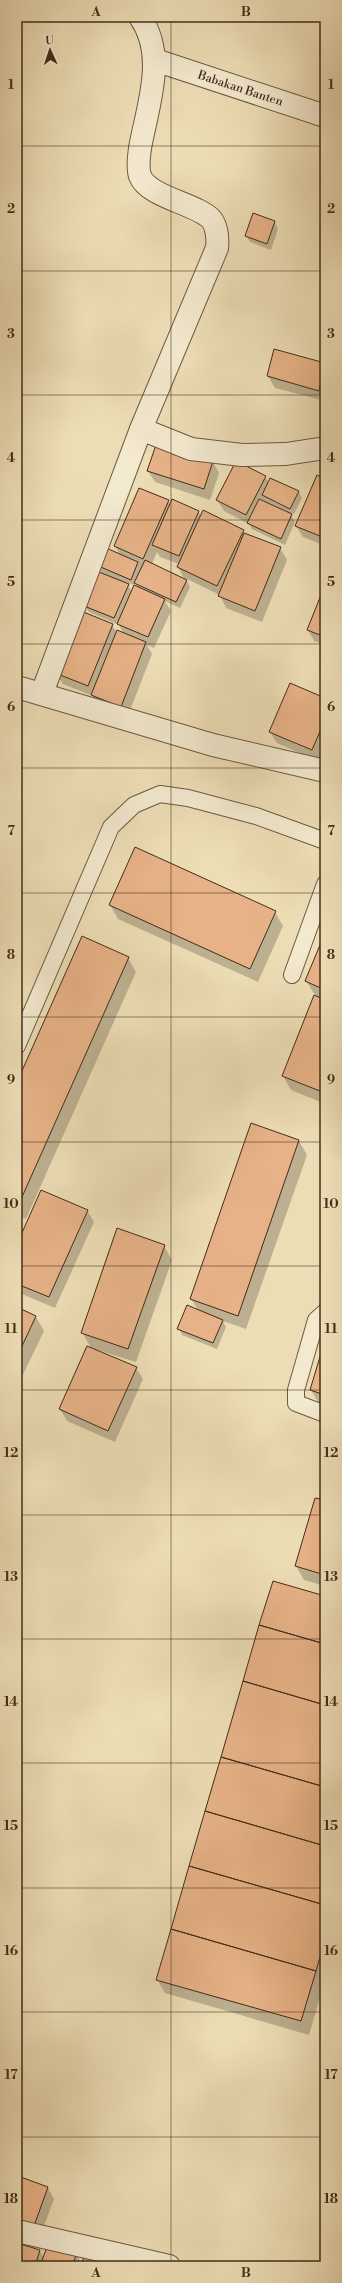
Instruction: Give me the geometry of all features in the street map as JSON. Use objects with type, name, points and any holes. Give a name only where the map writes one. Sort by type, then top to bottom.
[{"type":"street","points":[[42,693],[141,429],[217,248],[218,239],[210,218],[153,189],[144,182],[140,175],[138,162],[156,60],[149,30],[140,17]]},
{"type":"street","name":"Babakan Banten","points":[[156,60],[325,116]]},
{"type":"street","points":[[141,429],[191,450],[242,455],[286,454],[325,448]]},
{"type":"street","points":[[17,687],[42,693],[213,745],[325,771]]},
{"type":"street","points":[[17,2231],[168,2266]]},
{"type":"lane","points":[[17,1046],[111,827],[134,805],[160,794],[188,798],[256,816],[325,840]]},
{"type":"lane","points":[[292,975],[325,884]]},
{"type":"lane","points":[[325,1312],[316,1320],[296,1390],[296,1403],[325,1414]]},
{"type":"building","points":[[253,213],[275,221],[267,244],[245,236]]},
{"type":"building","points":[[274,349],[325,363],[319,391],[267,376]]},
{"type":"building","points":[[157,442],[213,461],[204,489],[147,471]]},
{"type":"building","points":[[236,461],[266,476],[246,515],[216,500]]},
{"type":"building","points":[[317,475],[325,479],[325,538],[295,526]]},
{"type":"building","points":[[270,478],[299,491],[290,509],[262,495]]},
{"type":"building","points":[[139,488],[169,500],[143,559],[114,546]]},
{"type":"building","points":[[172,499],[199,511],[179,556],[152,545]]},
{"type":"building","points":[[259,499],[292,514],[281,539],[247,523]]},
{"type":"building","points":[[203,510],[244,530],[217,586],[177,567]]},
{"type":"building","points":[[244,533],[281,547],[255,611],[218,596]]},
{"type":"building","points":[[104,547],[138,562],[131,580],[96,565]]},
{"type":"building","points":[[145,560],[187,580],[176,602],[134,583]]},
{"type":"building","points":[[99,572],[129,584],[114,618],[84,606]]},
{"type":"building","points":[[134,585],[165,599],[148,637],[117,624]]},
{"type":"building","points":[[325,585],[325,637],[307,630]]},
{"type":"building","points":[[81,611],[113,624],[88,686],[55,673]]},
{"type":"building","points":[[117,630],[146,642],[121,707],[91,695]]},
{"type":"building","points":[[290,683],[325,698],[325,720],[312,750],[269,732]]},
{"type":"building","points":[[135,847],[276,911],[250,969],[109,905]]},
{"type":"building","points":[[325,933],[325,990],[305,981]]},
{"type":"building","points":[[82,936],[129,957],[18,1206],[17,1082]]},
{"type":"building","points":[[314,995],[325,1000],[325,1093],[282,1076]]},
{"type":"building","points":[[251,1123],[299,1140],[238,1316],[190,1299]]},
{"type":"building","points":[[41,1190],[88,1210],[49,1297],[17,1284],[17,1244]]},
{"type":"building","points":[[117,1228],[165,1245],[128,1349],[81,1333]]},
{"type":"building","points":[[187,1305],[223,1320],[213,1343],[177,1329]]},
{"type":"building","points":[[17,1307],[36,1316],[17,1357]]},
{"type":"building","points":[[325,1340],[325,1395],[310,1390]]},
{"type":"building","points":[[87,1346],[137,1367],[108,1431],[59,1409]]},
{"type":"building","points":[[315,1498],[325,1500],[325,1575],[295,1566]]},
{"type":"building","points":[[273,1581],[325,1596],[325,1644],[259,1625]]},
{"type":"building","points":[[259,1625],[325,1644],[325,1705],[243,1681]]},
{"type":"building","points":[[243,1681],[325,1705],[325,1787],[221,1757]]},
{"type":"building","points":[[221,1757],[325,1787],[325,1846],[205,1811]]},
{"type":"building","points":[[205,1811],[325,1846],[325,1905],[189,1866]]},
{"type":"building","points":[[189,1866],[325,1905],[325,1939],[316,1971],[171,1929]]},
{"type":"building","points":[[171,1929],[316,1971],[301,2021],[156,1980]]},
{"type":"building","points":[[18,2176],[48,2187],[34,2226],[17,2220]]},
{"type":"building","points":[[17,2243],[40,2250],[35,2266],[17,2266]]},
{"type":"building","points":[[48,2244],[77,2253],[72,2266],[40,2266]]},
{"type":"building","points":[[86,2250],[125,2266],[81,2266]]}]
